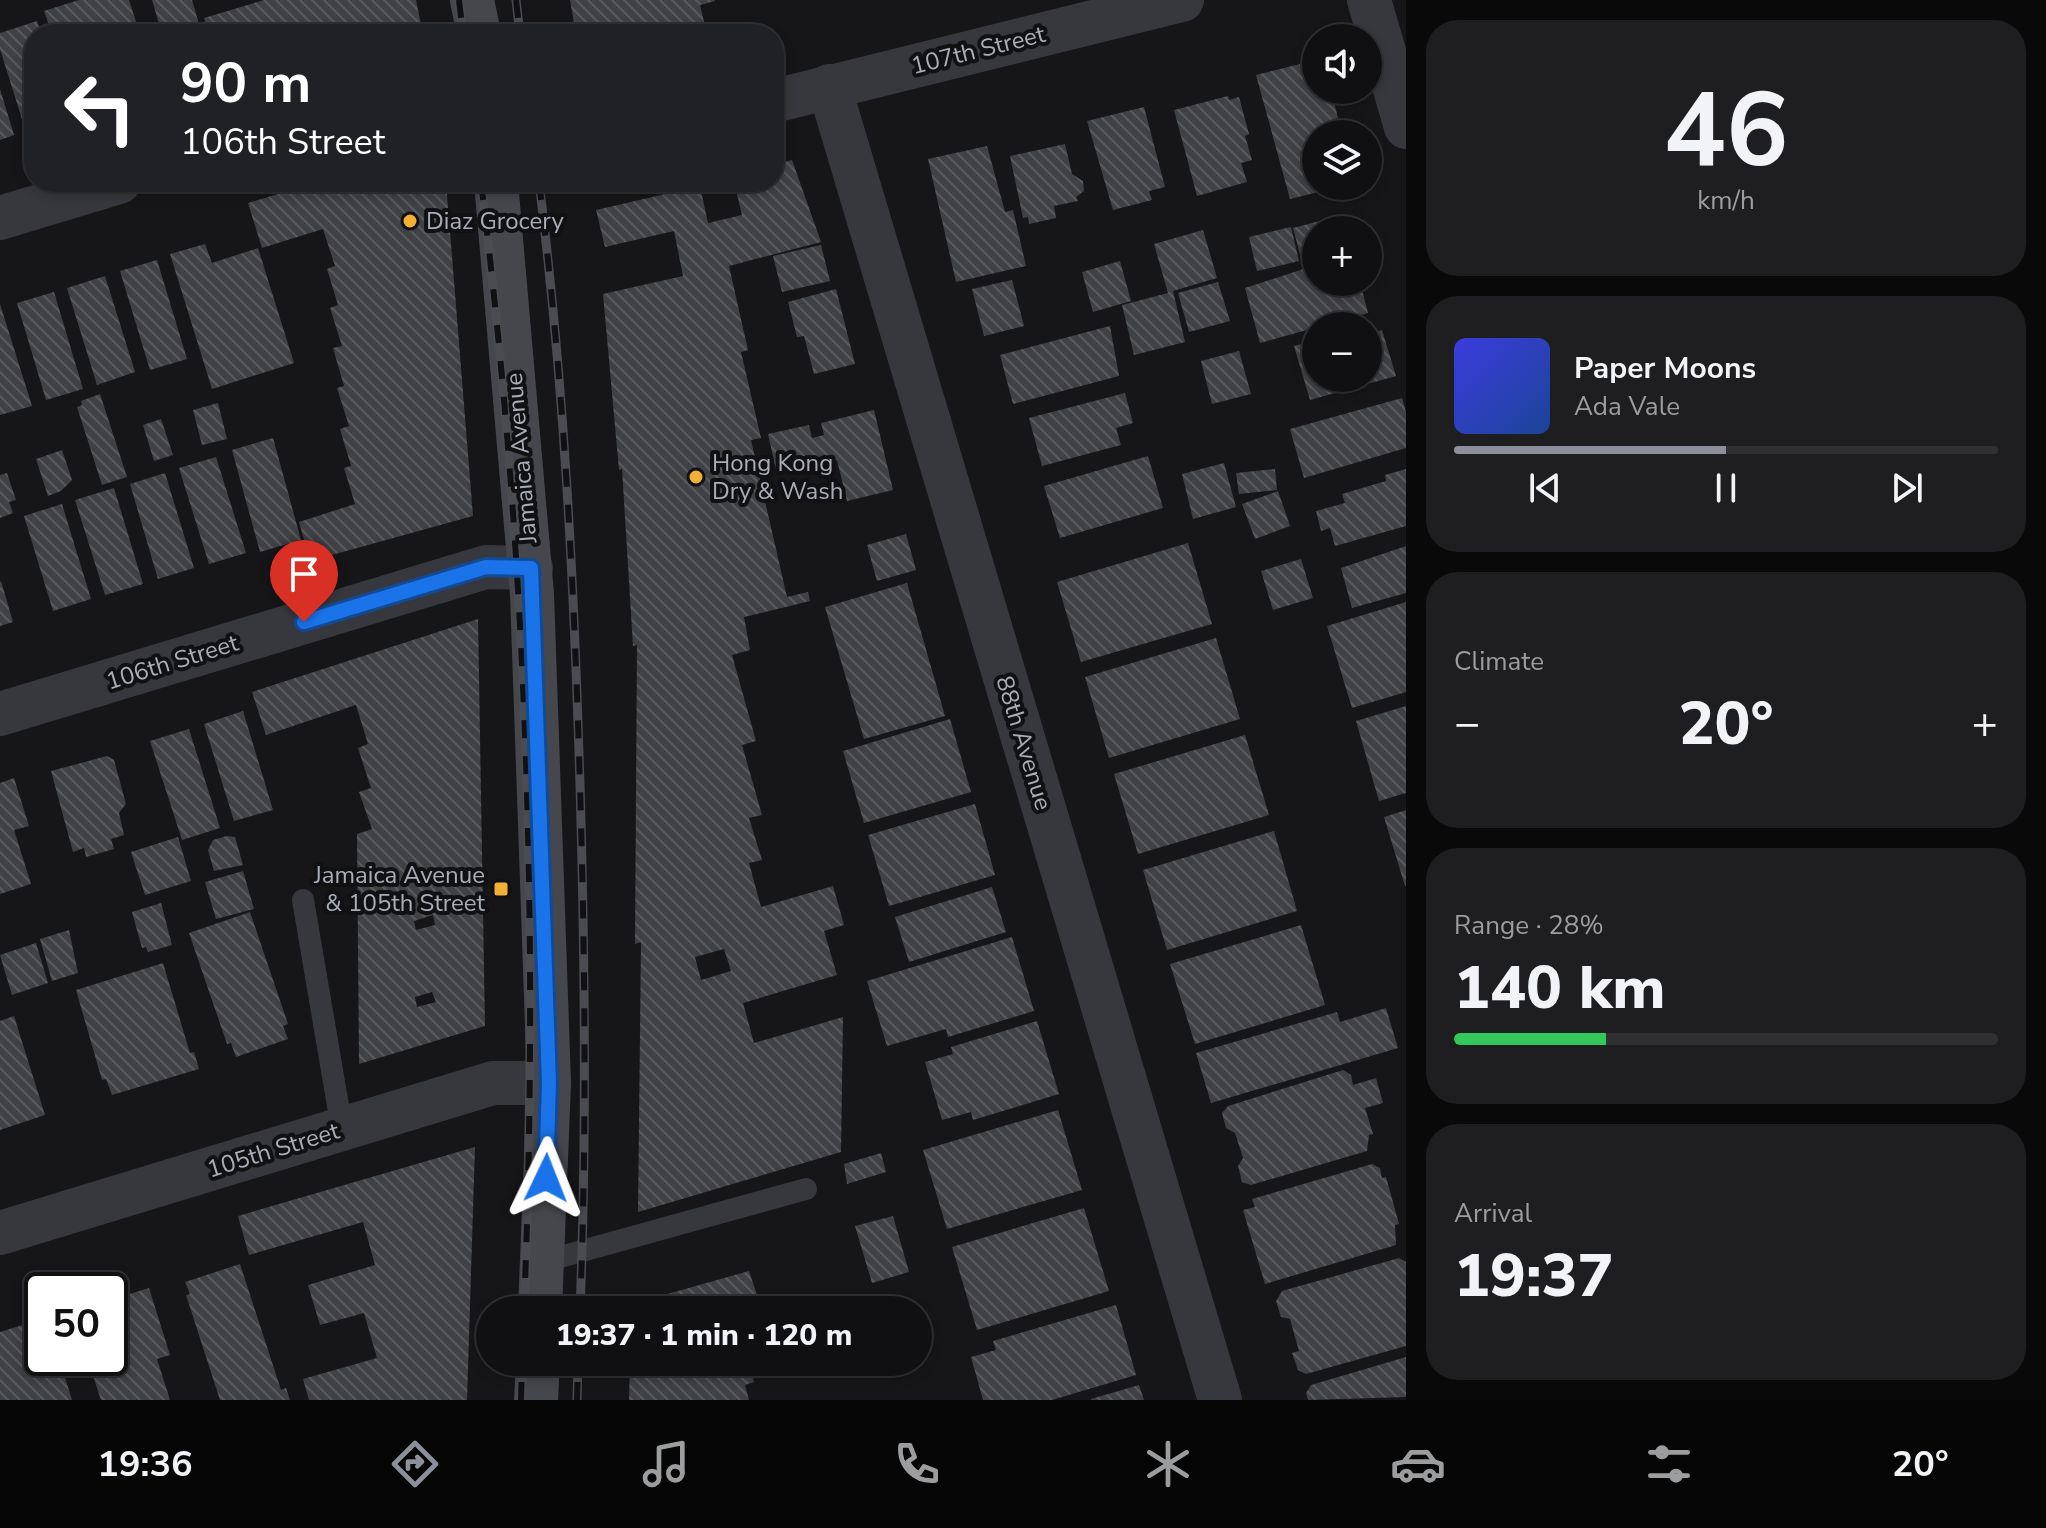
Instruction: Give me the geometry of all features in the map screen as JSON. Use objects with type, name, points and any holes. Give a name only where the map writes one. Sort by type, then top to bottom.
[{"type":"main road","points":[[472,0],[477,24]]},
{"type":"main road","name":"Jamaica Avenue","points":[[497,192],[531,568],[549,1083],[541,1296]]},
{"type":"main road","points":[[536,1400],[537,1376]]},
{"type":"street","name":"107th Street","points":[[784,98],[1182,0]]},
{"type":"street","points":[[1369,0],[1406,127]]},
{"type":"street","name":"88th Avenue","points":[[829,86],[1220,1400]]},
{"type":"street","points":[[0,218],[86,192]]},
{"type":"street","name":"106th Street","points":[[0,714],[486,567],[531,568]]},
{"type":"street","name":"105th Street","points":[[0,1233],[493,1083],[549,1083]]},
{"type":"lane","points":[[303,900],[342,1129]]},
{"type":"lane","points":[[542,1262],[806,1189]]},
{"type":"building","points":[[79,0],[129,0],[137,24],[49,24],[44,11]]},
{"type":"building","points":[[152,0],[192,0],[199,24],[159,24]]},
{"type":"building","points":[[264,0],[416,0],[421,24],[206,24],[204,18]]},
{"type":"building","points":[[570,0],[715,0],[700,5],[705,24],[574,24]]},
{"type":"building","points":[[24,25],[24,126],[0,49],[0,33]]},
{"type":"building","points":[[1302,64],[1302,104],[1334,104],[1338,118],[1302,120],[1302,196],[1290,199],[1256,75]]},
{"type":"building","points":[[0,89],[14,135],[0,140]]},
{"type":"building","points":[[1228,96],[1229,100],[1239,97],[1249,134],[1245,136],[1252,160],[1241,163],[1247,182],[1197,196],[1174,110]]},
{"type":"building","points":[[1144,107],[1165,187],[1149,191],[1152,200],[1113,210],[1087,121]]},
{"type":"building","points":[[1065,144],[1072,174],[1083,181],[1084,191],[1076,197],[1078,201],[1054,206],[1056,218],[1029,224],[1028,217],[1023,218],[1010,156]]},
{"type":"building","points":[[987,146],[1005,212],[1013,210],[1026,266],[956,282],[928,159]]},
{"type":"building","points":[[792,160],[821,242],[729,266],[748,350],[741,352],[761,438],[751,440],[787,597],[808,592],[810,601],[744,617],[750,650],[732,655],[756,741],[742,745],[762,815],[749,818],[762,860],[749,863],[761,907],[833,886],[844,925],[824,931],[837,975],[743,1003],[754,1043],[843,1017],[841,1152],[638,1212],[641,942],[635,944],[637,645],[633,646],[622,469],[619,470],[603,294],[683,276],[674,231],[605,247],[596,210],[674,192],[701,192],[708,223],[742,215],[736,192],[784,192],[784,162]],"holes":[[[724,949],[731,971],[701,980],[695,957]]]},
{"type":"building","points":[[285,192],[447,192],[473,516],[310,561],[299,522],[355,504],[344,468],[351,466],[340,429],[349,426],[337,388],[344,386],[333,348],[342,346],[330,308],[338,305],[327,269],[335,266],[323,229],[262,248],[248,203]]},
{"type":"building","points":[[1302,226],[1302,258],[1301,258],[1293,228]]},
{"type":"building","points":[[1291,227],[1299,261],[1257,271],[1249,237]]},
{"type":"building","points":[[1203,230],[1217,278],[1173,291],[1185,342],[1134,355],[1122,305],[1168,293],[1154,244]]},
{"type":"building","points":[[205,244],[212,263],[258,248],[294,363],[212,389],[170,254]]},
{"type":"building","points":[[821,245],[830,281],[782,292],[773,256]]},
{"type":"building","points":[[157,260],[187,359],[150,370],[120,271]]},
{"type":"building","points":[[1120,261],[1131,301],[1093,312],[1082,272]]},
{"type":"building","points":[[1302,270],[1302,296],[1364,296],[1368,312],[1302,312],[1302,331],[1260,343],[1245,288]]},
{"type":"building","points":[[105,276],[135,372],[97,385],[67,288]]},
{"type":"building","points":[[1012,280],[1024,326],[984,336],[972,289]]},
{"type":"building","points":[[1218,282],[1230,321],[1189,332],[1178,293]]},
{"type":"building","points":[[836,289],[855,364],[814,374],[804,336],[797,337],[788,302]]},
{"type":"building","points":[[54,292],[83,389],[46,400],[17,303]]},
{"type":"building","points":[[0,304],[32,406],[0,415]]},
{"type":"building","points":[[1110,326],[1119,376],[1013,404],[1000,355]]},
{"type":"building","points":[[1382,330],[1396,376],[1382,380]]},
{"type":"building","points":[[1302,344],[1302,373],[1294,346]]},
{"type":"building","points":[[1239,351],[1251,394],[1212,404],[1201,361]]},
{"type":"building","points":[[1308,392],[1339,392],[1310,400]]},
{"type":"building","points":[[1125,393],[1133,423],[1116,428],[1121,445],[1042,466],[1029,418]]},
{"type":"building","points":[[100,394],[127,477],[102,485],[77,407],[82,405],[81,401]]},
{"type":"building","points":[[1402,398],[1406,412],[1406,448],[1304,478],[1290,429]]},
{"type":"building","points":[[218,403],[227,439],[202,445],[193,410]]},
{"type":"building","points":[[874,410],[893,490],[847,501],[837,460],[777,474],[768,434],[809,425],[812,438],[824,435],[821,423]]},
{"type":"building","points":[[161,419],[173,455],[154,461],[143,425]]},
{"type":"building","points":[[273,438],[301,540],[260,552],[232,450]]},
{"type":"building","points":[[62,450],[72,480],[61,491],[48,496],[36,459]]},
{"type":"building","points":[[1148,456],[1163,508],[1060,538],[1044,486]]},
{"type":"building","points":[[216,457],[246,553],[209,564],[179,468]]},
{"type":"building","points":[[1224,463],[1236,507],[1193,519],[1182,474]]},
{"type":"building","points":[[1275,469],[1277,490],[1239,494],[1236,473]]},
{"type":"building","points":[[1406,469],[1406,526],[1335,546],[1330,528],[1321,531],[1316,511],[1345,503],[1342,494],[1386,481],[1385,475]]},
{"type":"building","points":[[7,473],[16,500],[9,502],[13,513],[0,518],[0,475]]},
{"type":"building","points":[[165,473],[194,568],[158,579],[130,484]]},
{"type":"building","points":[[114,488],[143,584],[105,595],[75,500]]},
{"type":"building","points":[[1278,491],[1290,526],[1255,539],[1242,504]]},
{"type":"building","points":[[62,504],[91,599],[53,611],[24,516]]},
{"type":"building","points":[[906,534],[916,570],[877,581],[867,545]]},
{"type":"building","points":[[1188,543],[1212,624],[1081,662],[1057,582]]},
{"type":"building","points":[[1406,546],[1406,593],[1352,608],[1341,568]]},
{"type":"building","points":[[1301,559],[1313,598],[1273,610],[1261,571]]},
{"type":"building","points":[[0,582],[13,622],[0,626]]},
{"type":"building","points":[[907,583],[945,716],[864,739],[825,607]]},
{"type":"building","points":[[1406,602],[1406,692],[1352,708],[1327,626]]},
{"type":"building","points":[[478,619],[485,1026],[359,1064],[357,834],[372,829],[359,792],[371,788],[358,748],[368,744],[356,705],[266,735],[252,692]],"holes":[[[433,915],[435,925],[416,930],[414,921]],[[432,992],[436,1002],[417,1007],[415,997]]]},
{"type":"building","points":[[1216,638],[1240,719],[1109,758],[1085,677]]},
{"type":"building","points":[[1406,706],[1406,793],[1379,801],[1356,721]]},
{"type":"building","points":[[243,711],[273,810],[234,821],[204,724]]},
{"type":"building","points":[[950,719],[971,792],[864,823],[843,751]]},
{"type":"building","points":[[189,729],[220,828],[182,840],[150,741]]},
{"type":"building","points":[[1245,735],[1269,815],[1138,854],[1114,774]]},
{"type":"building","points":[[107,756],[114,760],[126,804],[119,813],[124,835],[111,839],[114,849],[86,857],[84,848],[73,852],[51,771]]},
{"type":"building","points":[[14,778],[29,826],[14,830],[31,884],[0,894],[0,783]]},
{"type":"building","points":[[975,804],[995,875],[889,906],[868,835]]},
{"type":"building","points":[[1406,810],[1406,886],[1405,886],[1384,817]]},
{"type":"building","points":[[1274,831],[1297,911],[1167,950],[1143,870]]},
{"type":"building","points":[[178,837],[191,881],[145,895],[131,852]]},
{"type":"building","points":[[235,837],[243,865],[214,871],[208,850],[213,840]]},
{"type":"building","points":[[243,871],[254,909],[216,919],[205,882]]},
{"type":"building","points":[[992,887],[1006,932],[909,962],[895,917]]},
{"type":"building","points":[[161,903],[172,945],[148,952],[146,947],[142,948],[132,912]]},
{"type":"building","points":[[250,912],[288,1024],[283,1026],[288,1039],[236,1057],[231,1043],[227,1044],[189,933]]},
{"type":"building","points":[[1301,925],[1325,1005],[1195,1044],[1170,964]]},
{"type":"building","points":[[69,930],[78,973],[52,981],[40,939]]},
{"type":"building","points":[[1012,937],[1034,1011],[948,1037],[946,1029],[887,1046],[867,981]]},
{"type":"building","points":[[36,943],[48,983],[12,995],[0,955]]},
{"type":"building","points":[[163,963],[190,1053],[194,1052],[199,1069],[112,1095],[106,1079],[102,1080],[76,990]]},
{"type":"building","points":[[1386,1008],[1398,1048],[1211,1103],[1196,1053],[1337,1012],[1340,1022]]},
{"type":"building","points":[[14,1016],[45,1115],[0,1130],[0,1021]]},
{"type":"building","points":[[1037,1021],[1059,1094],[973,1120],[971,1112],[942,1120],[925,1062],[953,1054],[951,1047]]},
{"type":"building","points":[[1343,1070],[1351,1075],[1353,1085],[1376,1078],[1383,1103],[1365,1108],[1373,1134],[1369,1135],[1367,1151],[1251,1185],[1242,1182],[1238,1166],[1243,1158],[1235,1133],[1226,1128],[1222,1113],[1228,1106]]},
{"type":"building","points":[[1058,1110],[1082,1190],[947,1229],[923,1150]]},
{"type":"building","points":[[475,1147],[467,1400],[309,1400],[303,1379],[377,1358],[364,1313],[320,1325],[308,1285],[375,1265],[363,1222],[249,1255],[238,1216]]},
{"type":"building","points":[[881,1153],[886,1172],[847,1184],[844,1164]]},
{"type":"building","points":[[1372,1164],[1380,1168],[1382,1178],[1386,1177],[1399,1224],[1395,1225],[1396,1245],[1265,1284],[1243,1210],[1255,1207],[1252,1199]]},
{"type":"building","points":[[1084,1208],[1109,1291],[977,1330],[952,1247]]},
{"type":"building","points":[[893,1216],[909,1272],[872,1283],[855,1226]]},
{"type":"building","points":[[1399,1258],[1406,1262],[1406,1346],[1306,1374],[1298,1370],[1292,1353],[1299,1351],[1290,1319],[1281,1317],[1276,1301],[1282,1291]]},
{"type":"building","points":[[240,1264],[281,1390],[286,1388],[290,1400],[220,1400],[186,1295],[190,1294],[185,1282]]},
{"type":"building","points":[[749,1271],[757,1296],[660,1296]]},
{"type":"building","points":[[149,1288],[170,1355],[157,1359],[170,1400],[101,1400],[93,1376],[128,1376],[128,1294]]},
{"type":"building","points":[[1116,1305],[1136,1375],[1052,1400],[983,1400],[971,1357],[996,1350],[993,1341]]},
{"type":"building","points":[[24,1325],[24,1376],[65,1376],[72,1400],[0,1400],[0,1332]]},
{"type":"building","points":[[1406,1357],[1406,1397],[1308,1400],[1306,1393],[1311,1385]]},
{"type":"building","points":[[630,1376],[752,1376],[754,1382],[745,1385],[749,1400],[629,1400]]},
{"type":"building","points":[[1139,1385],[1144,1400],[1091,1400],[1091,1399]]},
{"type":"railway","points":[[459,0],[462,24]]},
{"type":"railway","points":[[516,0],[519,24]]},
{"type":"railway","points":[[482,192],[509,462],[525,745],[530,1028],[524,1296]]},
{"type":"railway","points":[[540,192],[561,408],[578,710],[584,1047],[580,1296]]},
{"type":"railway","points":[[521,1400],[522,1376]]},
{"type":"railway","points":[[577,1400],[578,1376]]},
{"type":"place","name":"Diaz Grocery","points":[[410,221]]},
{"type":"place","name":"Hong Kong Dry & Wash","points":[[696,477]]},
{"type":"place","name":"Jamaica Avenue & 105th Street","points":[[501,889]]},
{"type":"route","points":[[304,622],[486,567],[531,568],[549,1083],[546,1178]]}]
